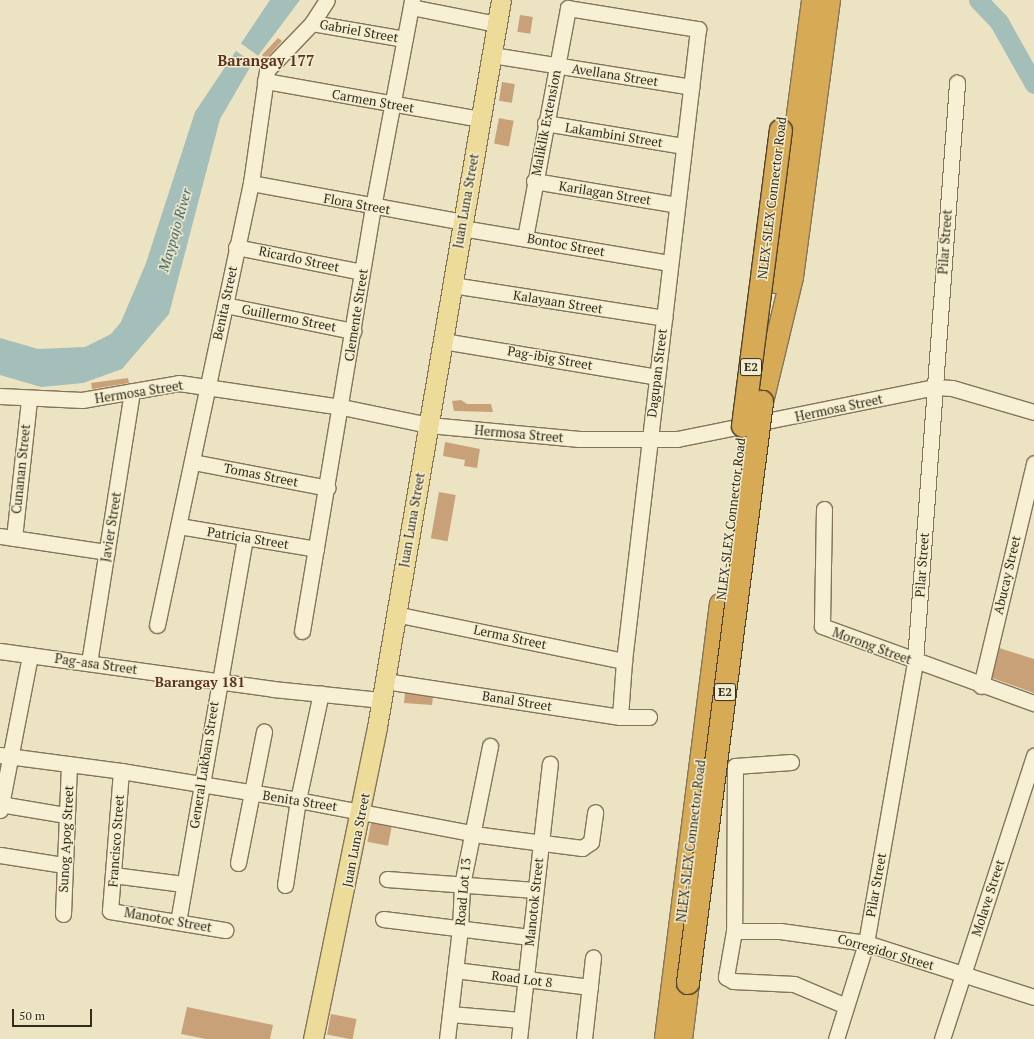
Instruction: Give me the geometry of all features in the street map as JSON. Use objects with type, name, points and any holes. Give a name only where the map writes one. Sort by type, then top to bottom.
[{"type":"highway","name":"NLEX-SLEX Connector Road","points":[[666,1039],[797,0]]},
{"type":"highway","name":"NLEX-SLEX Connector Road","points":[[681,1039],[813,0]]},
{"type":"highway","points":[[762,402],[792,277],[829,0]]},
{"type":"main road","name":"Juan Luna Street","points":[[313,1039],[362,812],[386,681],[396,614],[501,0]]},
{"type":"street","name":"Benita Street","points":[[157,625],[193,462],[236,246],[251,183],[267,70],[312,23],[327,0]]},
{"type":"street","points":[[412,3],[497,24]]},
{"type":"street","name":"Clemente Street","points":[[302,631],[342,407],[352,330],[373,207],[394,106],[412,3]]},
{"type":"street","name":"Dagupan Street","points":[[568,8],[698,29],[624,661],[620,717]]},
{"type":"street","name":"Maliklik Extension","points":[[525,238],[534,181],[568,8]]},
{"type":"street","name":"Gabriel Street","points":[[312,23],[405,39]]},
{"type":"street","name":"Avellana Street","points":[[492,55],[691,87]]},
{"type":"street","name":"Carmen Street","points":[[265,81],[394,106],[481,119]]},
{"type":"street","name":"Pilar Street","points":[[836,1039],[866,943],[914,661],[957,83]]},
{"type":"street","name":"Lakambini Street","points":[[545,123],[684,146]]},
{"type":"street","name":"Karilagan Street","points":[[534,181],[677,205]]},
{"type":"street","name":"Flora Street","points":[[251,183],[462,225]]},
{"type":"street","name":"Bontoc Street","points":[[462,225],[525,238],[670,263]]},
{"type":"street","name":"Ricardo Street","points":[[236,246],[362,272]]},
{"type":"street","name":"Kalayaan Street","points":[[452,285],[664,318]]},
{"type":"street","name":"Guillermo Street","points":[[225,305],[352,330]]},
{"type":"street","name":"Pag-ibig Street","points":[[443,341],[657,377]]},
{"type":"street","name":"Hermosa Street","points":[[0,396],[29,400],[82,400],[179,383],[342,407],[429,425],[578,439],[677,440],[771,422],[934,387],[952,388],[1034,412]]},
{"type":"street","name":"Javier Street","points":[[89,663],[132,391]]},
{"type":"street","name":"Cunanan Street","points":[[7,537],[29,400]]},
{"type":"street","name":"Tomas Street","points":[[193,462],[328,488]]},
{"type":"street","name":"Abucay Street","points":[[981,686],[1034,463]]},
{"type":"street","name":"Morong Street","points":[[824,509],[822,626],[981,686],[1034,703]]},
{"type":"street","name":"Patricia Street","points":[[179,526],[316,549]]},
{"type":"street","points":[[7,537],[107,552]]},
{"type":"street","name":"General Lukban Street","points":[[178,922],[218,681],[245,538]]},
{"type":"street","name":"Lerma Street","points":[[396,614],[624,661]]},
{"type":"street","name":"Pag-asa Street","points":[[0,651],[218,681],[382,700]]},
{"type":"street","points":[[30,655],[5,756],[0,806],[66,816]]},
{"type":"street","name":"Banal Street","points":[[386,681],[620,717],[649,717]]},
{"type":"street","points":[[285,885],[298,800],[321,693]]},
{"type":"street","points":[[238,864],[264,732]]},
{"type":"street","name":"Road Lot 13","points":[[447,1039],[460,928],[462,884],[470,833],[490,746]]},
{"type":"street","name":"Benita Street","points":[[5,756],[121,771],[201,786],[298,800],[470,833],[540,844],[586,848],[591,842],[595,812]]},
{"type":"street","name":"Molave Street","points":[[942,1039],[1034,756]]},
{"type":"street","points":[[790,762],[735,766],[734,931],[726,979],[794,984],[846,1006]]},
{"type":"street","name":"Sunog Apog Street","points":[[63,914],[69,764]]},
{"type":"street","name":"Manotok Street","points":[[519,1039],[550,764]]},
{"type":"street","name":"Francisco Street","points":[[110,911],[121,771]]},
{"type":"street","points":[[0,855],[64,865]]},
{"type":"street","points":[[113,875],[184,884]]},
{"type":"street","points":[[387,879],[535,890]]},
{"type":"street","name":"Manotoc Street","points":[[110,911],[225,930]]},
{"type":"street","points":[[383,919],[530,937]]},
{"type":"street","name":"Corregidor Street","points":[[734,931],[802,933],[866,943],[1034,997]]},
{"type":"street","points":[[584,1039],[593,957]]},
{"type":"street","name":"Road Lot 8","points":[[455,970],[590,987]]},
{"type":"street","points":[[450,1014],[521,1020]]},
{"type":"water","points":[[270,0],[300,0],[252,64],[220,119],[169,314],[122,369],[83,383],[41,387],[0,375],[0,338],[38,349],[85,347],[111,334],[121,322],[146,263],[195,112]]},
{"type":"pier","points":[[239,42],[260,57],[255,65],[234,49]]},
{"type":"building","points":[[520,15],[533,17],[530,34],[517,32]]},
{"type":"building","points":[[278,38],[282,41],[266,59],[262,55]]},
{"type":"building","points":[[502,82],[515,84],[512,103],[499,101]]},
{"type":"building","points":[[499,118],[514,121],[509,146],[494,144]]},
{"type":"building","points":[[128,378],[129,383],[92,389],[91,383]]},
{"type":"building","points":[[461,400],[467,404],[491,404],[493,412],[454,411],[452,401]]},
{"type":"building","points":[[445,442],[480,449],[477,468],[464,466],[465,460],[443,456]]},
{"type":"building","points":[[439,492],[456,495],[448,541],[431,538]]},
{"type":"building","points":[[999,648],[1034,659],[1034,693],[992,678]]},
{"type":"building","points":[[405,693],[433,697],[432,705],[404,703]]},
{"type":"building","points":[[371,823],[392,827],[388,846],[367,842]]},
{"type":"building","points":[[187,1007],[273,1025],[270,1039],[206,1039],[181,1034]]},
{"type":"building","points":[[331,1014],[357,1019],[353,1039],[327,1035]]},
{"type":"waterway","name":"Maypajo River","points":[[978,0],[999,22],[1034,84]]},
{"type":"district","name":"Barangay 177","points":[[266,61]]},
{"type":"district","name":"Barangay 181","points":[[200,682]]}]
